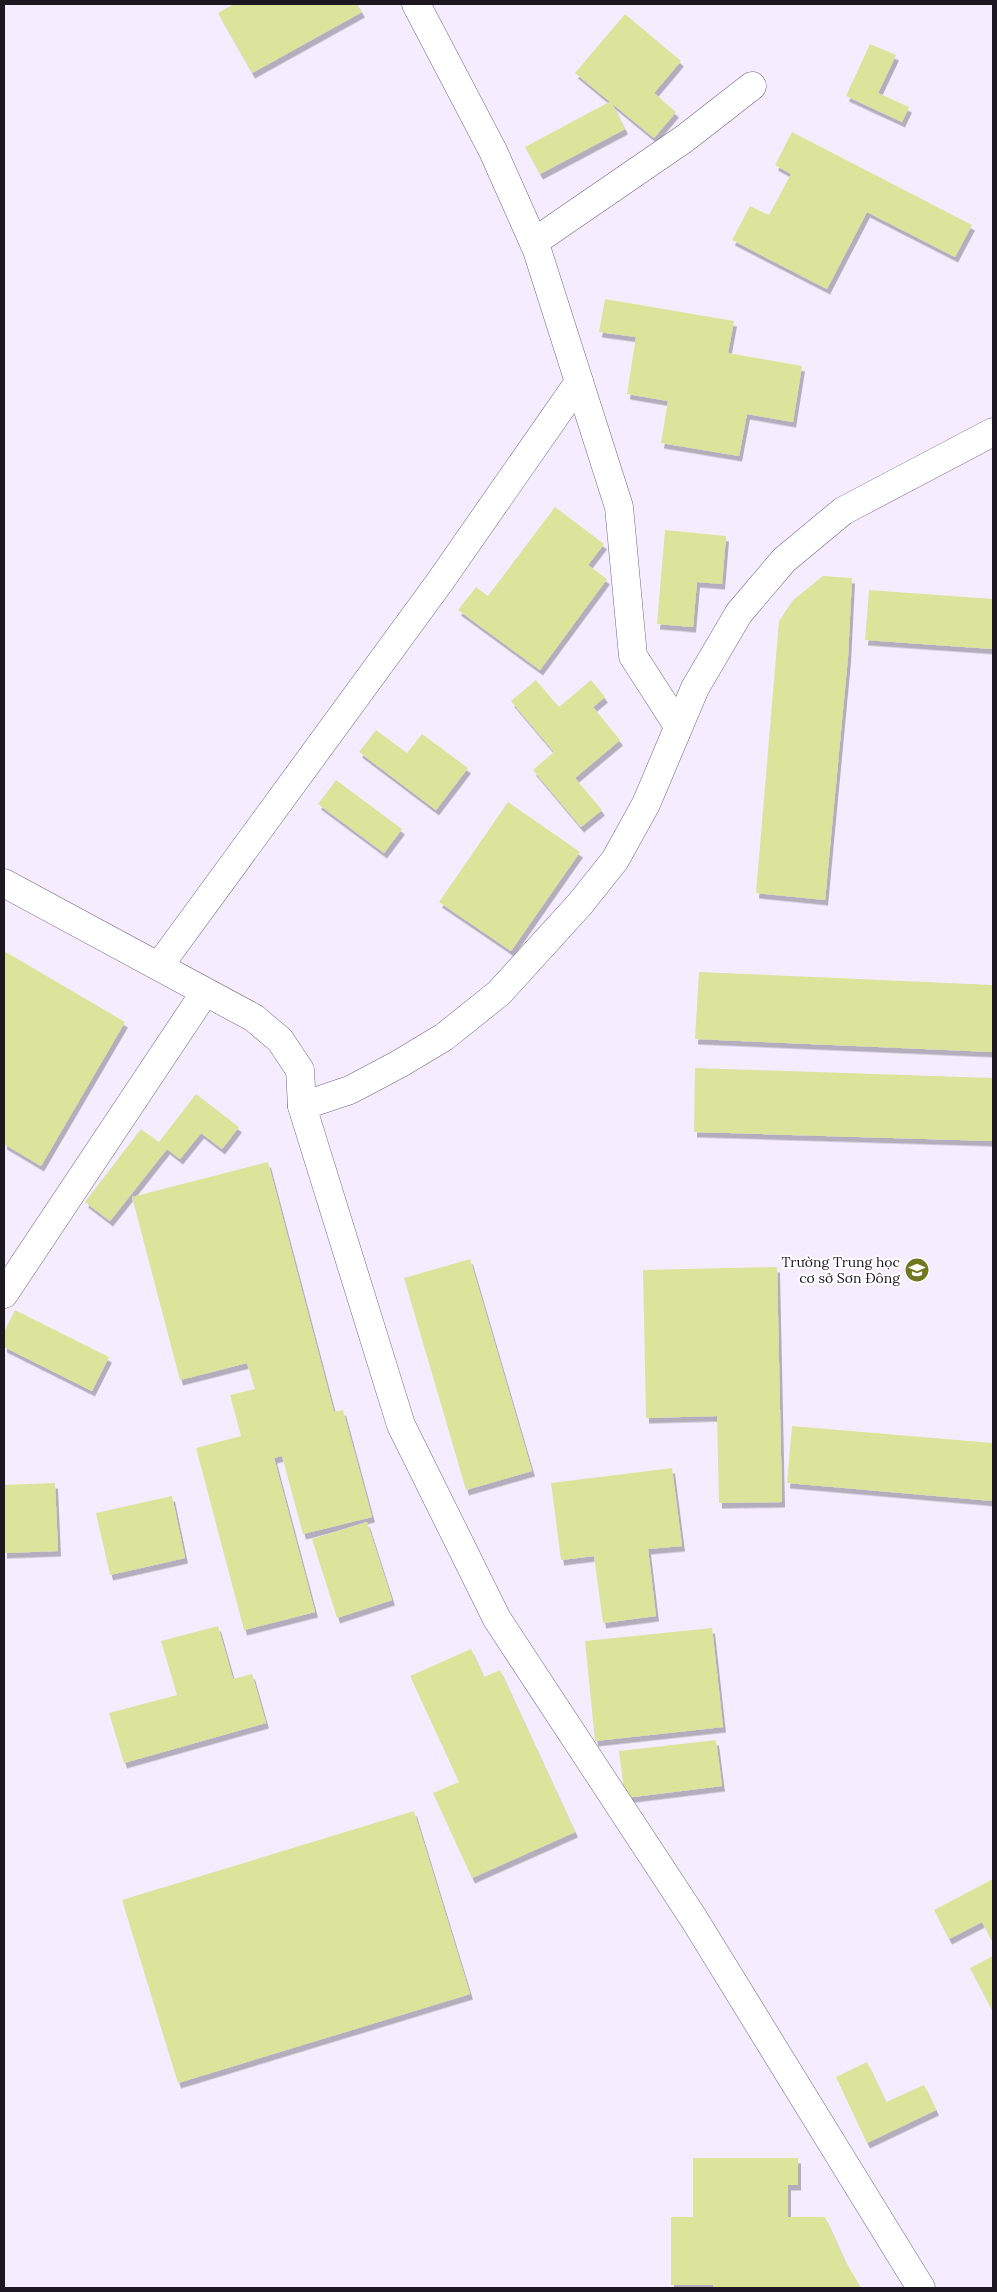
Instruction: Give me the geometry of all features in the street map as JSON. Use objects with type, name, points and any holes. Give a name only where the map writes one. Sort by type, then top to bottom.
[{"type":"street","points":[[416,4],[493,151],[534,242],[619,507],[633,656],[678,726]]},
{"type":"street","points":[[534,242],[684,139],[752,86]]},
{"type":"street","points":[[159,966],[439,583],[579,382]]},
{"type":"street","points":[[302,1106],[350,1090],[399,1064],[444,1037],[499,993],[580,904],[616,860],[646,804],[695,688],[739,613],[784,560],[843,511],[993,432]]},
{"type":"street","points":[[4,883],[254,1018],[280,1040],[300,1070],[302,1106],[401,1425],[497,1619],[694,1919],[921,2288]]},
{"type":"street","points":[[4,1294],[206,992]]},
{"type":"building","points":[[234,4],[357,4],[362,12],[252,73],[218,13]]},
{"type":"building","points":[[625,14],[681,61],[654,93],[676,112],[654,138],[575,73]]},
{"type":"building","points":[[870,44],[896,55],[878,93],[909,107],[902,122],[846,96]]},
{"type":"building","points":[[611,101],[625,129],[540,174],[525,147]]},
{"type":"building","points":[[792,132],[972,225],[955,257],[867,212],[827,289],[732,240],[750,206],[769,215],[791,174],[775,165]]},
{"type":"building","points":[[605,299],[734,321],[728,353],[802,366],[793,422],[747,414],[739,456],[661,443],[668,401],[627,394],[636,337],[599,332]]},
{"type":"building","points":[[555,507],[604,544],[588,565],[607,579],[540,670],[458,610],[476,587],[488,596]]},
{"type":"building","points":[[665,530],[726,536],[722,584],[697,582],[693,627],[657,624]]},
{"type":"building","points":[[823,576],[852,578],[848,657],[825,900],[756,893],[779,621],[793,600]]},
{"type":"building","points":[[869,590],[993,599],[993,649],[865,640]]},
{"type":"building","points":[[536,680],[559,707],[591,680],[605,697],[593,707],[620,740],[575,778],[602,810],[581,827],[533,770],[554,752],[511,701]]},
{"type":"building","points":[[376,730],[407,753],[422,734],[468,768],[436,810],[359,752]]},
{"type":"building","points":[[336,780],[402,829],[384,853],[318,804]]},
{"type":"building","points":[[508,802],[580,852],[511,951],[439,902]]},
{"type":"building","points":[[4,951],[125,1022],[41,1166],[4,1144]]},
{"type":"building","points":[[699,972],[993,985],[993,1052],[695,1039]]},
{"type":"building","points":[[695,1068],[993,1078],[993,1141],[694,1132]]},
{"type":"building","points":[[196,1094],[239,1127],[222,1149],[201,1133],[180,1159],[167,1149],[110,1221],[85,1202],[141,1129],[159,1142]]},
{"type":"building","points":[[268,1162],[334,1412],[343,1410],[372,1517],[303,1534],[282,1456],[274,1458],[315,1612],[244,1630],[196,1448],[241,1436],[230,1395],[255,1389],[247,1363],[180,1380],[132,1197]]},
{"type":"building","points":[[470,1259],[532,1471],[466,1490],[404,1278]]},
{"type":"building","points":[[777,1267],[782,1502],[719,1503],[717,1416],[646,1418],[643,1270]]},
{"type":"building","points":[[15,1310],[109,1357],[92,1391],[4,1347],[4,1332]]},
{"type":"building","points":[[792,1426],[993,1443],[993,1501],[787,1483]]},
{"type":"building","points":[[672,1468],[682,1546],[648,1549],[656,1616],[603,1623],[594,1556],[561,1560],[551,1483]]},
{"type":"building","points":[[55,1483],[58,1551],[4,1553],[4,1485]]},
{"type":"building","points":[[172,1496],[185,1558],[110,1575],[96,1513]]},
{"type":"building","points":[[367,1522],[392,1600],[337,1618],[312,1539]]},
{"type":"building","points":[[218,1626],[233,1679],[252,1674],[266,1723],[124,1763],[109,1713],[177,1695],[161,1641]]},
{"type":"building","points":[[712,1628],[723,1727],[595,1741],[585,1641]]},
{"type":"building","points":[[471,1649],[484,1677],[500,1670],[575,1832],[472,1878],[433,1793],[459,1782],[410,1676]]},
{"type":"building","points":[[716,1740],[722,1786],[625,1798],[619,1751]]},
{"type":"building","points":[[414,1811],[470,1994],[178,2083],[122,1900]]},
{"type":"building","points":[[993,1879],[993,1943],[982,1922],[949,1939],[934,1910]]},
{"type":"building","points":[[993,1956],[993,2012],[970,1968]]},
{"type":"building","points":[[867,2062],[886,2102],[924,2085],[936,2110],[867,2143],[836,2077]]},
{"type":"building","points":[[693,2158],[798,2158],[798,2185],[788,2185],[788,2217],[825,2217],[844,2259],[861,2288],[713,2288],[713,2285],[671,2285],[671,2217],[693,2217]]},
{"type":"place","name":"Trường Trung học cơ sở Sơn Đông","points":[[917,1270]]}]
